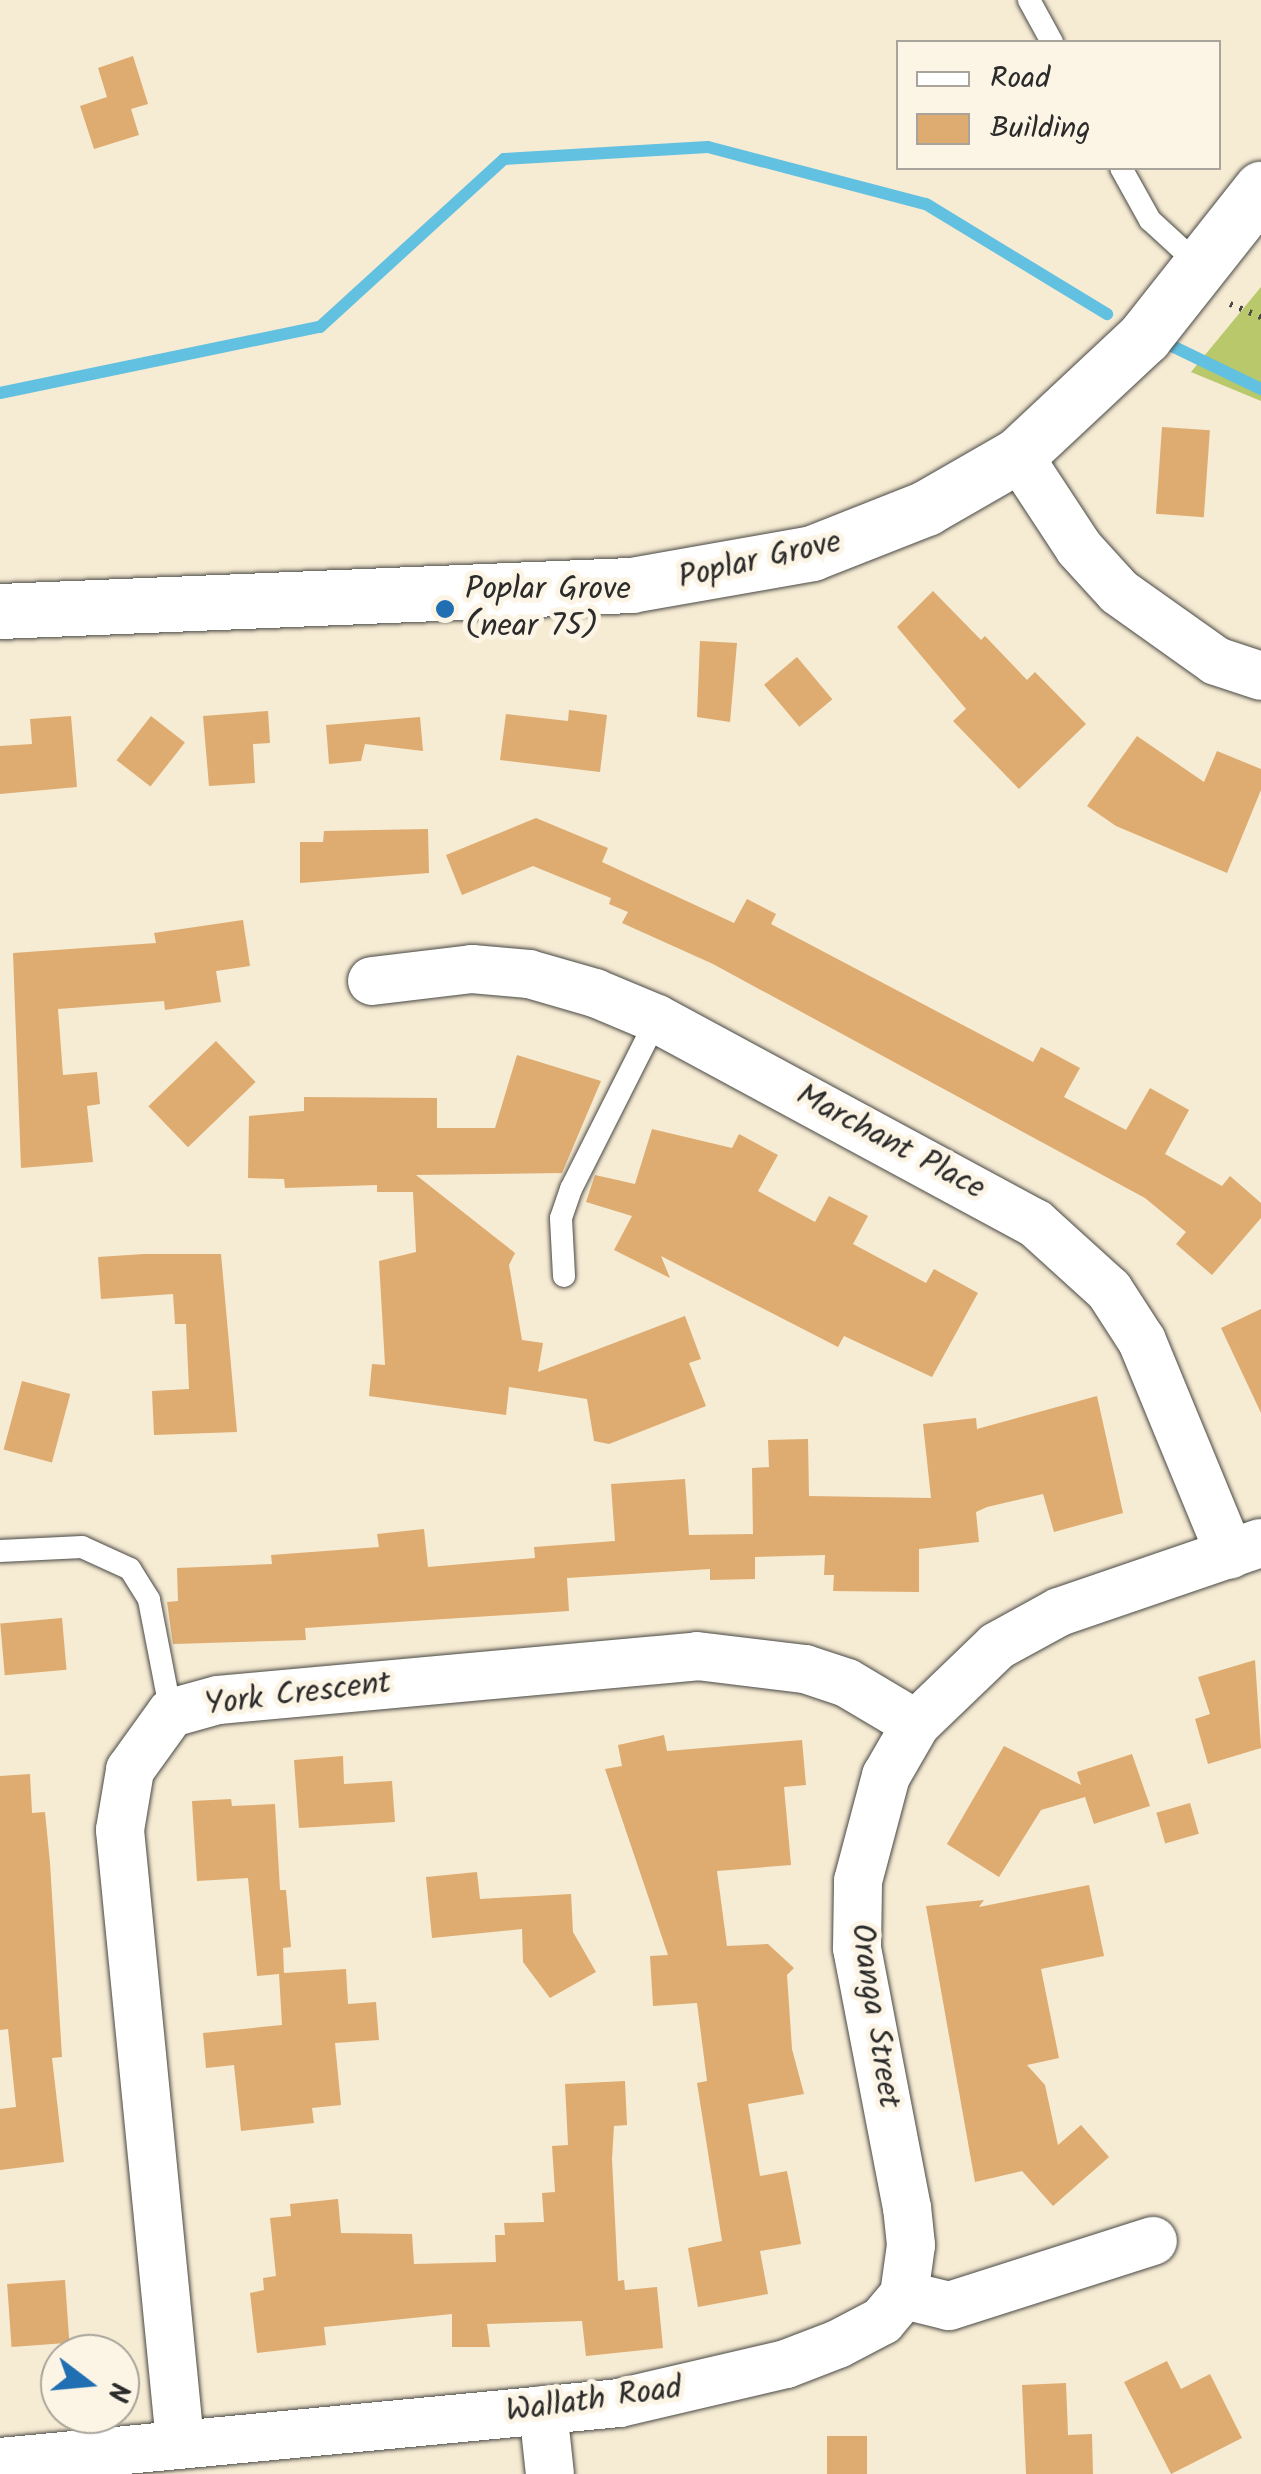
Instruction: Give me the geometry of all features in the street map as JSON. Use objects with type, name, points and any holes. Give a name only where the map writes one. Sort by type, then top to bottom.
[{"type":"street","name":"Poplar Grove","points":[[0,611],[687,580],[873,533],[1018,456],[1144,337],[1261,190]]},
{"type":"street","points":[[1018,456],[1079,548],[1118,592],[1216,660],[1261,676]]},
{"type":"street","name":"Marchant Place","points":[[372,982],[472,969],[529,974],[657,1019],[988,1194],[1075,1255],[1110,1290],[1142,1341],[1245,1549]]},
{"type":"street","name":"Oranga Street","points":[[904,2295],[911,2245],[858,1948],[858,1881],[886,1776],[916,1724],[997,1646],[1059,1612],[1245,1549]]},
{"type":"street","name":"York Crescent","points":[[180,2442],[120,1830],[130,1770],[171,1713],[218,1700],[697,1656],[805,1669],[847,1684],[916,1724]]},
{"type":"street","points":[[904,2295],[949,2306],[1153,2240]]},
{"type":"street","name":"Wallath Road","points":[[0,2462],[48,2465],[180,2442],[619,2403],[786,2364],[882,2321],[904,2295]]},
{"type":"street","points":[[543,2410],[550,2474]]},
{"type":"lane","points":[[1029,0],[1051,40]]},
{"type":"lane","points":[[1122,170],[1150,220],[1200,266]]},
{"type":"lane","points":[[564,1276],[566,1203],[657,1019]]},
{"type":"lane","points":[[0,1550],[82,1546],[130,1569],[150,1600],[171,1713]]},
{"type":"green space","points":[[1261,287],[1261,401],[1191,372]]},
{"type":"building","points":[[133,56],[148,104],[131,109],[139,135],[94,149],[80,106],[107,97],[98,68]]},
{"type":"building","points":[[1162,427],[1210,430],[1204,517],[1156,514]]},
{"type":"building","points":[[933,591],[981,640],[985,636],[1027,680],[1035,672],[1086,724],[1019,789],[953,721],[966,709],[897,627]]},
{"type":"building","points":[[700,641],[737,643],[730,722],[697,717]]},
{"type":"building","points":[[797,657],[832,699],[799,727],[764,685]]},
{"type":"building","points":[[569,710],[607,715],[600,772],[500,760],[506,714],[568,721]]},
{"type":"building","points":[[268,711],[270,743],[253,744],[255,783],[209,786],[203,716]]},
{"type":"building","points":[[71,716],[77,787],[0,794],[0,746],[32,744],[30,719]]},
{"type":"building","points":[[151,716],[185,742],[150,787],[117,760]]},
{"type":"building","points":[[420,717],[423,751],[365,744],[361,761],[329,764],[326,725]]},
{"type":"building","points":[[1137,736],[1204,782],[1217,751],[1261,769],[1261,790],[1227,873],[1116,826],[1087,806]]},
{"type":"building","points":[[536,818],[608,848],[602,862],[734,923],[747,899],[776,914],[771,924],[1033,1062],[1041,1047],[1080,1068],[1064,1097],[1126,1130],[1150,1088],[1189,1110],[1165,1154],[1222,1186],[1230,1176],[1261,1203],[1261,1218],[1212,1275],[1176,1244],[1186,1232],[1145,1198],[713,964],[622,923],[628,912],[609,904],[611,898],[533,866],[462,895],[446,855]]},
{"type":"building","points":[[428,829],[429,873],[300,883],[300,842],[323,842],[324,831]]},
{"type":"building","points":[[243,920],[250,966],[216,971],[221,1002],[165,1010],[164,1001],[58,1009],[63,1075],[97,1072],[100,1104],[87,1106],[93,1162],[21,1168],[13,953],[156,943],[154,933]]},
{"type":"building","points":[[216,1041],[256,1082],[188,1147],[148,1106]]},
{"type":"building","points":[[517,1055],[601,1081],[562,1173],[416,1175],[515,1253],[509,1265],[522,1340],[543,1343],[538,1372],[685,1316],[701,1359],[689,1363],[706,1406],[609,1444],[594,1441],[587,1399],[509,1387],[506,1415],[369,1396],[372,1364],[385,1365],[379,1261],[416,1252],[413,1192],[377,1192],[377,1185],[285,1188],[284,1179],[248,1178],[249,1116],[304,1111],[304,1097],[437,1098],[437,1128],[495,1128]]},
{"type":"building","points":[[652,1129],[732,1148],[739,1134],[778,1155],[758,1191],[815,1222],[829,1196],[868,1216],[853,1244],[926,1283],[934,1269],[978,1293],[932,1377],[844,1336],[838,1347],[661,1256],[670,1278],[614,1250],[632,1216],[586,1202],[595,1175],[635,1184]]},
{"type":"building","points":[[221,1254],[237,1432],[154,1435],[152,1391],[189,1389],[186,1324],[175,1324],[173,1294],[101,1299],[98,1257]]},
{"type":"building","points":[[1261,1309],[1261,1413],[1221,1328]]},
{"type":"building","points":[[22,1381],[70,1394],[52,1463],[4,1450]]},
{"type":"building","points":[[1097,1396],[1123,1513],[1054,1532],[1043,1494],[987,1507],[976,1512],[979,1542],[919,1549],[919,1592],[833,1591],[834,1575],[824,1575],[825,1555],[755,1557],[755,1579],[710,1580],[710,1569],[567,1578],[569,1611],[305,1628],[306,1640],[173,1644],[167,1602],[178,1601],[177,1568],[272,1564],[271,1555],[379,1547],[377,1534],[424,1529],[428,1567],[535,1558],[534,1547],[615,1541],[611,1484],[685,1479],[689,1535],[753,1534],[752,1468],[769,1467],[768,1440],[808,1439],[809,1496],[931,1498],[923,1424],[976,1418],[977,1429]]},
{"type":"building","points":[[62,1618],[67,1670],[5,1675],[0,1623]]},
{"type":"building","points":[[1255,1660],[1261,1748],[1208,1764],[1195,1719],[1210,1714],[1198,1677]]},
{"type":"building","points":[[664,1735],[667,1751],[802,1740],[806,1785],[784,1787],[791,1865],[717,1871],[727,1946],[768,1944],[794,1968],[787,1975],[792,2049],[804,2094],[748,2104],[760,2176],[787,2171],[801,2244],[760,2251],[768,2294],[698,2307],[688,2248],[722,2241],[697,2083],[707,2081],[697,2003],[653,2006],[650,1956],[668,1955],[605,1769],[622,1766],[618,1745]]},
{"type":"building","points":[[1004,1746],[1081,1785],[1077,1772],[1132,1754],[1150,1806],[1094,1824],[1085,1797],[1041,1810],[999,1877],[947,1844]]},
{"type":"building","points":[[343,1756],[344,1784],[392,1781],[395,1822],[299,1828],[294,1760]]},
{"type":"building","points":[[30,1774],[32,1813],[45,1812],[50,1863],[62,2057],[52,2058],[64,2162],[0,2170],[0,2109],[16,2107],[8,2029],[0,2030],[0,1776]]},
{"type":"building","points":[[231,1799],[232,1806],[275,1804],[280,1890],[286,1890],[291,1947],[283,1948],[284,1973],[346,1969],[348,2004],[376,2002],[379,2040],[335,2043],[341,2105],[312,2108],[314,2123],[241,2131],[234,2065],[206,2068],[203,2033],[282,2025],[279,1974],[257,1976],[248,1878],[197,1881],[192,1801]]},
{"type":"building","points":[[1190,1803],[1199,1834],[1165,1843],[1156,1813]]},
{"type":"building","points":[[477,1872],[480,1899],[571,1894],[573,1932],[596,1972],[550,1998],[523,1962],[522,1929],[432,1938],[426,1877]]},
{"type":"building","points":[[1089,1885],[1104,1956],[1041,1969],[1059,2058],[1027,2065],[1045,2085],[1058,2145],[1081,2125],[1109,2157],[1053,2206],[1022,2171],[975,2182],[926,1906],[984,1900],[979,1907]]},
{"type":"building","points":[[625,2081],[627,2125],[614,2126],[612,2159],[618,2281],[624,2280],[625,2290],[657,2287],[663,2348],[586,2356],[582,2321],[487,2324],[490,2347],[452,2347],[452,2314],[324,2327],[326,2345],[257,2353],[250,2293],[264,2290],[263,2278],[276,2276],[270,2218],[291,2216],[290,2204],[338,2199],[341,2233],[412,2234],[414,2264],[496,2262],[495,2235],[505,2235],[504,2223],[544,2222],[542,2193],[555,2192],[552,2146],[568,2145],[565,2084]]},
{"type":"building","points":[[65,2280],[69,2334],[40,2334],[40,2345],[12,2347],[7,2284]]},
{"type":"building","points":[[1167,2361],[1181,2389],[1210,2374],[1242,2438],[1171,2474],[1124,2382]]},
{"type":"building","points":[[1066,2383],[1068,2435],[1092,2434],[1093,2474],[1026,2474],[1022,2385]]},
{"type":"building","points":[[827,2436],[867,2436],[867,2474],[827,2474]]},
{"type":"waterway","points":[[0,393],[320,327],[504,159],[708,147],[926,204],[1107,314]]},
{"type":"waterway","points":[[1172,346],[1261,389]]},
{"type":"place","name":"Poplar Grove (near 75)","points":[[445,609]]}]
